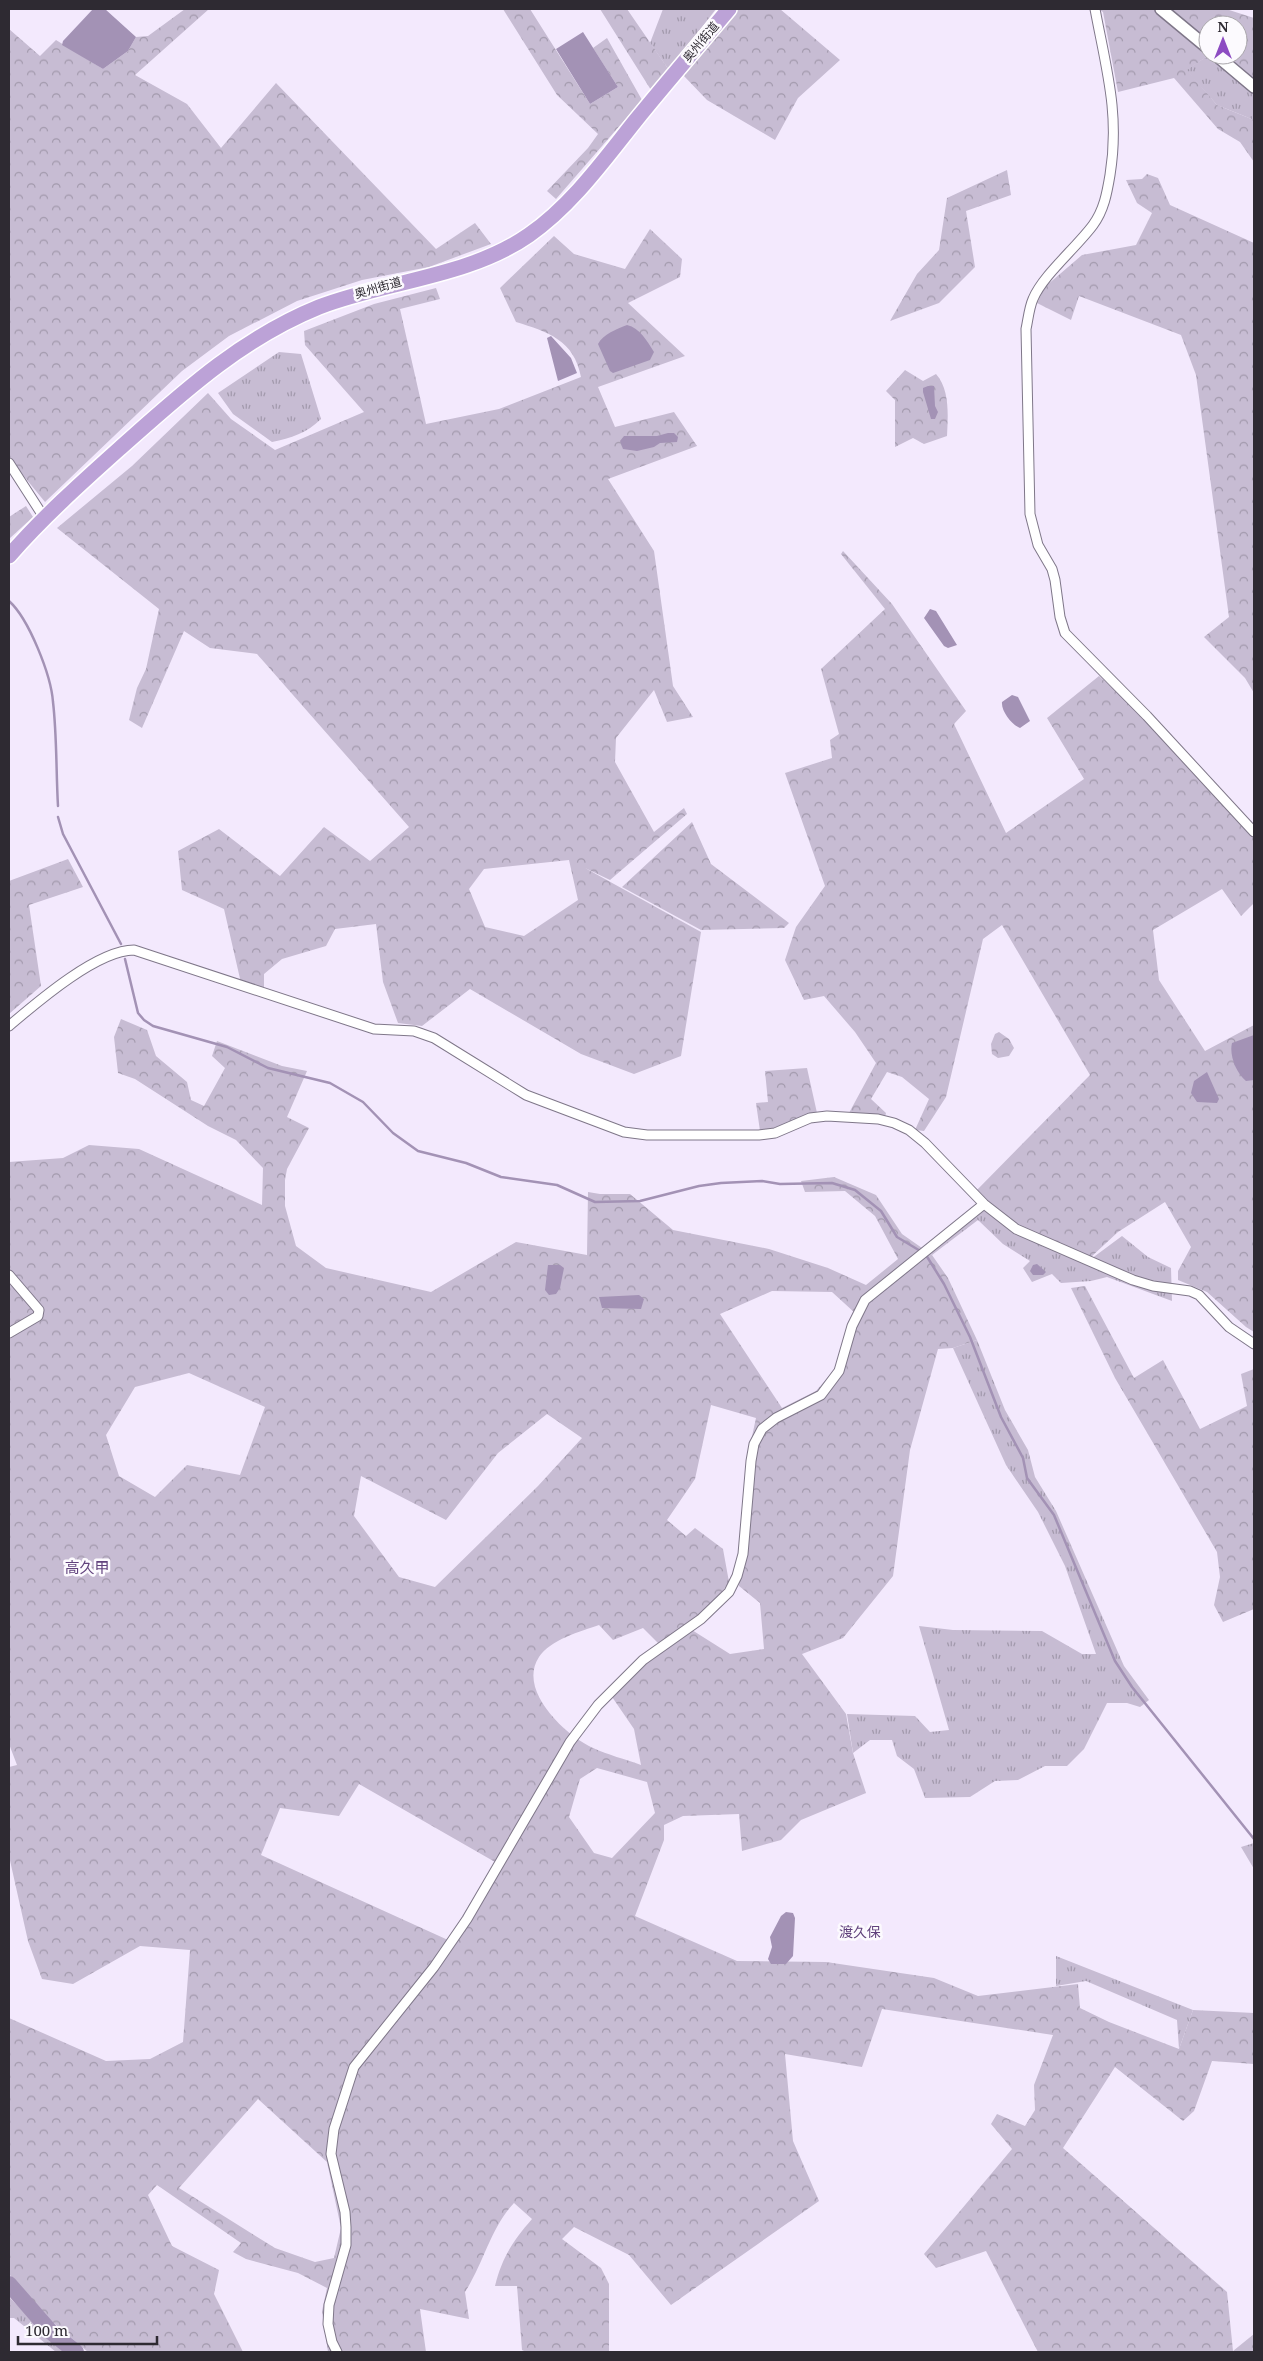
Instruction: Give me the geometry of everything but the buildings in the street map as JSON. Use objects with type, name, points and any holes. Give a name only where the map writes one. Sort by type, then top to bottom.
[{"type":"highway","name":"奥州街道","points":[[9,556],[45,519],[194,382],[241,347],[317,308],[363,291],[444,272],[475,262],[528,236],[556,213],[590,178],[729,9]]},
{"type":"street","points":[[1095,9],[1114,105],[1114,150],[1102,208],[1084,236],[1042,285],[1033,299],[1029,312],[1026,339],[1030,514],[1033,531],[1038,545],[1052,569],[1065,633],[1147,716],[1254,832]]},
{"type":"street","points":[[1161,9],[1198,40]]},
{"type":"street","points":[[1228,65],[1254,87]]},
{"type":"street","points":[[9,463],[45,519]]},
{"type":"street","points":[[9,1026],[49,992],[118,952],[134,950],[374,1029],[414,1031],[434,1038],[526,1095],[624,1132],[647,1135],[759,1135],[775,1132],[810,1118],[827,1116],[878,1119],[894,1123],[909,1130],[984,1204],[1027,1235],[1133,1280],[1153,1286],[1190,1291],[1199,1296],[1229,1327],[1254,1344]]},
{"type":"street","points":[[337,2352],[332,2342],[328,2324],[329,2305],[346,2245],[346,2227],[345,2212],[331,2154],[334,2129],[354,2066],[434,1967],[467,1919],[570,1742],[598,1705],[643,1660],[701,1619],[729,1592],[738,1576],[743,1554],[751,1461],[754,1444],[762,1429],[776,1418],[821,1395],[839,1371],[852,1326],[865,1300],[984,1204]]},
{"type":"street","points":[[9,1275],[39,1310],[38,1316],[9,1333]]},
{"type":"green space","points":[[185,9],[209,9],[135,75],[187,104],[221,148],[276,83],[436,249],[475,223],[491,244],[429,267],[362,280],[297,301],[229,336],[182,371],[45,502],[9,458],[9,29],[40,56],[56,40],[103,69],[128,51],[136,37],[148,36]]},
{"type":"green space","points":[[503,9],[530,9],[590,104],[618,87],[593,48],[607,38],[642,100],[556,199],[547,191],[588,148],[598,134],[557,95]]},
{"type":"green space","points":[[600,9],[627,9],[669,70],[651,90]]},
{"type":"green space","points":[[663,9],[716,9],[669,70],[650,43]]},
{"type":"green space","points":[[737,9],[780,9],[840,60],[798,98],[775,140],[707,100],[683,75]]},
{"type":"green space","points":[[1098,9],[1153,9],[1198,46],[1198,62],[1187,70],[1217,105],[1254,120],[1254,162],[1240,142],[1218,129],[1174,78],[1118,92],[1103,12]]},
{"type":"green space","points":[[1171,9],[1226,9],[1245,15],[1198,15],[1198,32]]},
{"type":"green space","points":[[1248,16],[1254,18],[1254,80],[1237,65],[1248,65]]},
{"type":"green space","points":[[1198,62],[1198,65],[1221,65],[1254,93],[1254,120],[1217,105],[1186,70]]},
{"type":"green space","points":[[1007,170],[1011,195],[966,211],[975,267],[939,303],[890,321],[917,274],[939,250],[947,198]]},
{"type":"green space","points":[[1147,174],[1158,178],[1170,205],[1254,243],[1254,693],[1245,678],[1204,637],[1229,617],[1196,375],[1181,335],[1079,296],[1071,320],[1037,303],[1046,286],[1082,255],[1136,245],[1152,213],[1137,203],[1126,180],[1142,179]]},
{"type":"green space","points":[[650,229],[682,259],[680,277],[628,303],[685,356],[598,387],[615,427],[674,412],[697,446],[608,479],[654,551],[673,686],[693,717],[667,722],[654,690],[616,738],[615,762],[654,832],[684,808],[687,814],[610,880],[585,868],[701,932],[681,1056],[634,1074],[581,1054],[470,989],[422,1026],[398,1023],[383,982],[376,924],[335,929],[326,946],[282,959],[264,974],[264,990],[241,983],[224,909],[182,890],[178,851],[219,829],[280,876],[324,827],[370,861],[409,827],[257,654],[210,648],[184,631],[142,728],[129,720],[137,688],[146,669],[159,609],[57,528],[132,466],[208,393],[231,419],[275,450],[364,412],[305,345],[304,331],[374,304],[436,288],[440,299],[400,309],[426,424],[499,409],[581,377],[578,364],[572,354],[558,339],[516,322],[500,288],[554,236],[574,254],[625,269]],"holes":[[[569,860],[578,900],[524,936],[485,927],[469,889],[484,869]]]},
{"type":"green space","points":[[279,352],[301,354],[321,419],[310,428],[298,434],[272,442],[233,414],[218,393]]},
{"type":"green space","points":[[905,370],[923,381],[936,374],[941,380],[947,403],[947,436],[924,444],[913,438],[895,447],[895,400],[886,391]]},
{"type":"green space","points":[[26,506],[33,517],[9,539],[9,517]]},
{"type":"green space","points":[[843,551],[892,604],[966,711],[954,724],[1006,833],[1084,779],[1047,718],[1099,676],[1150,722],[1254,837],[1254,903],[1241,916],[1222,889],[1153,930],[1159,980],[1205,1051],[1254,1025],[1254,1332],[1207,1292],[1178,1280],[1178,1271],[1191,1247],[1165,1202],[1118,1232],[1091,1257],[1019,1227],[975,1192],[1090,1075],[1002,925],[983,939],[946,1097],[924,1131],[915,1130],[929,1099],[902,1077],[887,1072],[871,1099],[886,1113],[885,1117],[849,1113],[876,1063],[855,1032],[824,996],[804,1000],[785,960],[796,927],[825,886],[785,773],[832,758],[830,740],[839,734],[821,669],[885,609],[841,554]]},
{"type":"green space","points":[[692,822],[711,864],[789,923],[784,928],[701,930],[622,887]]},
{"type":"green space","points":[[68,859],[83,887],[29,905],[41,986],[9,1014],[9,881]]},
{"type":"green space","points":[[121,1019],[147,1030],[156,1056],[187,1082],[191,1100],[204,1106],[225,1068],[212,1056],[217,1041],[282,1066],[307,1071],[287,1117],[309,1128],[287,1169],[285,1206],[296,1246],[326,1268],[431,1292],[516,1242],[587,1255],[588,1192],[630,1194],[673,1230],[769,1249],[828,1268],[866,1285],[898,1259],[875,1216],[845,1191],[805,1192],[801,1181],[834,1177],[876,1195],[902,1234],[932,1255],[948,1278],[977,1340],[953,1348],[938,1349],[910,1450],[893,1576],[843,1638],[802,1654],[846,1714],[853,1753],[866,1793],[801,1820],[781,1840],[742,1851],[739,1814],[683,1816],[664,1825],[664,1840],[635,1916],[737,1961],[826,1962],[934,1978],[978,1996],[1078,1984],[1080,2008],[1109,2022],[1179,2049],[1193,2010],[1254,2013],[1254,2064],[1212,2061],[1194,2111],[1183,2121],[1115,2067],[1063,2148],[1227,2292],[1233,2351],[1254,2334],[1254,2352],[1038,2352],[986,2251],[936,2268],[924,2254],[1012,2149],[991,2124],[997,2114],[1025,2126],[1035,2110],[1034,2085],[1053,2035],[882,2009],[862,2067],[785,2054],[793,2141],[819,2201],[671,2305],[629,2255],[574,2227],[562,2239],[601,2268],[609,2284],[609,2352],[526,2352],[522,2350],[517,2286],[495,2286],[509,2251],[532,2219],[514,2203],[499,2224],[465,2292],[469,2319],[420,2309],[426,2352],[328,2352],[322,2311],[327,2288],[298,2273],[246,2259],[233,2252],[241,2243],[157,2185],[148,2195],[172,2246],[219,2270],[214,2294],[243,2352],[88,2352],[50,2320],[9,2274],[9,2018],[106,2061],[150,2059],[183,2042],[190,1950],[140,1946],[73,1984],[42,1979],[28,1941],[9,1856],[9,1767],[17,1765],[9,1744],[9,1162],[63,1158],[89,1145],[139,1149],[262,1205],[263,1168],[236,1140],[208,1126],[135,1079],[118,1073],[114,1037]],"holes":[[[772,1291],[832,1292],[855,1313],[834,1370],[816,1391],[782,1408],[720,1314]],[[189,1373],[265,1407],[240,1475],[187,1465],[155,1497],[119,1476],[106,1435],[135,1387]],[[711,1405],[756,1418],[751,1441],[739,1586],[760,1603],[764,1649],[730,1654],[684,1625],[712,1605],[729,1582],[723,1549],[695,1528],[686,1536],[667,1520],[695,1479]],[[547,1414],[582,1438],[538,1486],[435,1587],[399,1577],[354,1516],[361,1476],[446,1520],[498,1453]],[[599,1625],[613,1640],[643,1628],[660,1645],[608,1691],[634,1729],[641,1765],[593,1748],[582,1742],[558,1722],[539,1697],[534,1683],[534,1670],[539,1657],[558,1641]],[[597,1768],[647,1782],[655,1813],[612,1858],[594,1853],[569,1817],[580,1779]],[[359,1784],[495,1862],[448,1940],[261,1855],[280,1808],[339,1816]],[[258,2099],[327,2162],[341,2228],[334,2258],[315,2262],[275,2248],[179,2188]]]},
{"type":"green space","points":[[999,1032],[1009,1039],[1014,1048],[1009,1056],[998,1058],[992,1054],[991,1044],[995,1034]]},
{"type":"green space","points":[[807,1068],[817,1113],[760,1131],[756,1103],[768,1102],[765,1071]]},
{"type":"green space","points":[[978,1204],[1091,1259],[1122,1236],[1148,1257],[1171,1268],[1172,1301],[1107,1277],[1091,1281],[1061,1283],[1052,1274],[1032,1282],[1023,1268],[1030,1261],[1003,1244],[978,1220],[932,1255],[924,1248]]},
{"type":"green space","points":[[1085,1286],[1134,1378],[1163,1360],[1200,1429],[1247,1406],[1241,1374],[1254,1369],[1254,1609],[1223,1622],[1214,1605],[1220,1577],[1217,1552],[1115,1378],[1071,1288]]},
{"type":"green space","points":[[977,1340],[1005,1410],[1028,1450],[1035,1477],[1056,1511],[1124,1666],[1149,1700],[1140,1707],[1127,1703],[1107,1703],[1084,1749],[1067,1766],[1045,1766],[1018,1780],[995,1781],[970,1797],[925,1798],[914,1769],[897,1756],[892,1740],[870,1740],[853,1753],[847,1714],[915,1716],[930,1732],[949,1730],[919,1626],[953,1630],[1042,1631],[1082,1654],[1096,1654],[1065,1566],[1038,1512],[1006,1465],[953,1348]]},
{"type":"green space","points":[[1254,1843],[1254,1869],[1241,1847]]},
{"type":"green space","points":[[1056,1956],[1193,2010],[1179,2049],[1177,2020],[1086,1981],[1056,1986]]},
{"type":"green space","points":[[9,2297],[37,2325],[71,2352],[56,2352],[14,2318],[9,2318]]},
{"type":"shaded area","points":[[93,9],[105,9],[136,37],[128,51],[103,69],[62,45],[63,41]]},
{"type":"shaded area","points":[[583,32],[618,87],[590,104],[556,49]]},
{"type":"shaded area","points":[[627,325],[636,329],[646,339],[654,352],[650,360],[613,373],[610,371],[598,344],[607,335]]},
{"type":"shaded area","points":[[551,336],[571,358],[577,373],[558,381],[547,338]]},
{"type":"shaded area","points":[[934,386],[935,406],[938,412],[935,419],[931,419],[923,392],[923,388]]},
{"type":"shaded area","points":[[674,433],[678,437],[677,442],[660,443],[654,447],[637,451],[623,449],[620,441],[624,436],[657,436]]},
{"type":"shaded area","points":[[930,609],[936,611],[957,645],[948,648],[944,646],[924,618]]},
{"type":"shaded area","points":[[1012,695],[1018,697],[1030,721],[1020,728],[1008,717],[1002,706],[1002,702]]},
{"type":"shaded area","points":[[1254,1035],[1254,1080],[1246,1081],[1242,1078],[1234,1064],[1231,1048],[1232,1043]]},
{"type":"shaded area","points":[[1207,1072],[1219,1099],[1217,1103],[1197,1102],[1191,1093],[1194,1081]]},
{"type":"shaded area","points":[[1037,1264],[1046,1272],[1043,1275],[1033,1275],[1030,1271],[1033,1265]]},
{"type":"shaded area","points":[[548,1265],[560,1265],[564,1268],[560,1288],[556,1294],[549,1295],[545,1290]]},
{"type":"shaded area","points":[[639,1295],[644,1299],[641,1309],[602,1308],[599,1297]]},
{"type":"shaded area","points":[[786,1912],[793,1913],[795,1918],[793,1956],[786,1964],[771,1964],[768,1959],[772,1947],[770,1937],[781,1916]]},
{"type":"waterway","points":[[9,601],[17,609],[31,634],[48,677],[53,702],[58,806]]},
{"type":"waterway","points":[[58,817],[63,834],[121,944]]},
{"type":"waterway","points":[[125,959],[138,1013],[153,1026],[227,1047],[268,1068],[330,1083],[363,1102],[393,1133],[418,1151],[466,1163],[501,1177],[557,1185],[595,1202],[640,1201],[699,1186],[721,1183],[762,1181],[780,1184],[832,1183],[855,1190],[881,1211],[897,1237],[922,1252]]},
{"type":"waterway","points":[[926,1255],[944,1284],[970,1337],[1001,1417],[1023,1458],[1027,1478],[1054,1515],[1115,1661],[1132,1687],[1254,1839]]},
{"type":"waterway","points":[[9,2284],[51,2332],[76,2352]]},
{"type":"district","name":"高久甲","points":[[87,1568]]},
{"type":"district","name":"渡久保","points":[[860,1932]]}]
